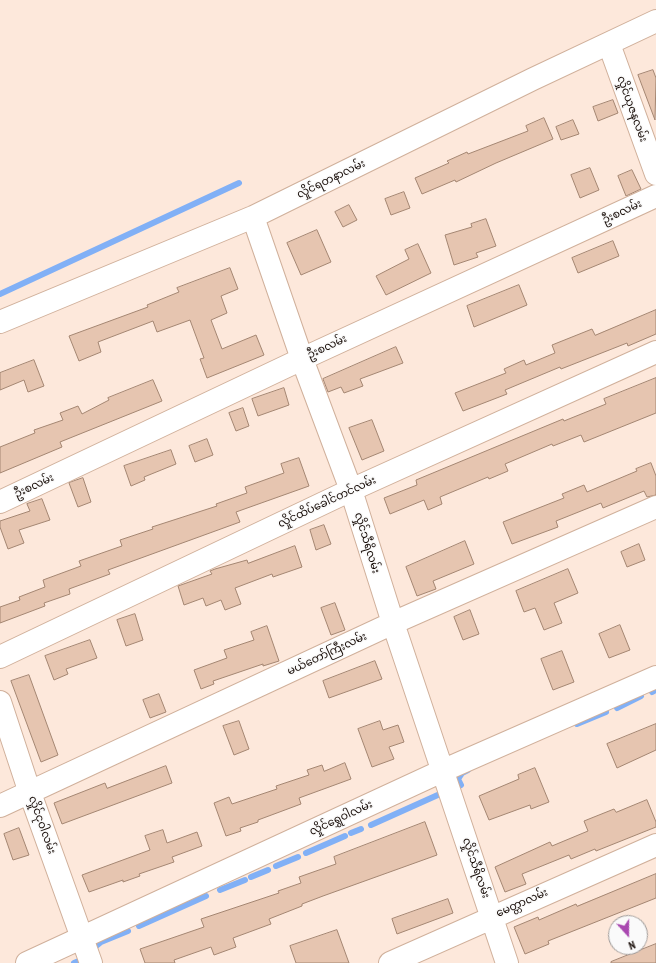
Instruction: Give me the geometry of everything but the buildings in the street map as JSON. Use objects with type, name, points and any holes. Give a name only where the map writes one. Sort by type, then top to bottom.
[{"type":"street","name":"လှိုင်ရတနာလမ်း","points":[[0,322],[253,218],[533,79],[656,21]]},
{"type":"street","name":"လှိုင်ယုဇနလမ်း","points":[[608,44],[656,174]]},
{"type":"street","name":"ဦးစလမ်း","points":[[0,502],[302,359],[656,196]]},
{"type":"street","name":"လှိုင်သီရိလမ်း","points":[[253,218],[302,359],[351,490],[393,623],[507,963]]},
{"type":"street","name":"လှိုင်ထိပ်ခေါင်တင်လမ်း","points":[[0,657],[351,490],[656,352]]},
{"type":"street","name":"မယ်တော်ကြီးလမ်း","points":[[0,806],[393,623],[656,507]]},
{"type":"street","name":"လှိုင်ရွှေဝါလမ်း","points":[[27,963],[87,949],[446,782],[656,677]]},
{"type":"street","name":"လှိုင်ငုဝါလမ်း","points":[[0,702],[30,793],[87,949]]},
{"type":"street","name":"မေတ္တာလမ်း","points":[[390,963],[492,916],[656,845]]},
{"type":"waterway","points":[[0,294],[239,183]]},
{"type":"waterway","points":[[652,692],[656,690]]},
{"type":"waterway","points":[[617,708],[641,696]]},
{"type":"waterway","points":[[577,724],[606,712]]},
{"type":"waterway","points":[[457,787],[461,785],[458,779],[462,773],[468,770]]},
{"type":"waterway","points":[[371,825],[440,794]]},
{"type":"waterway","points":[[351,833],[361,829]]},
{"type":"waterway","points":[[306,853],[345,836]]},
{"type":"waterway","points":[[276,866],[298,857]]},
{"type":"waterway","points":[[251,877],[268,870]]},
{"type":"waterway","points":[[220,890],[245,880]]},
{"type":"waterway","points":[[139,926],[206,896]]},
{"type":"waterway","points":[[95,952],[95,947],[101,942],[128,931]]},
{"type":"waterway","points":[[74,963],[81,960],[82,963]]}]
